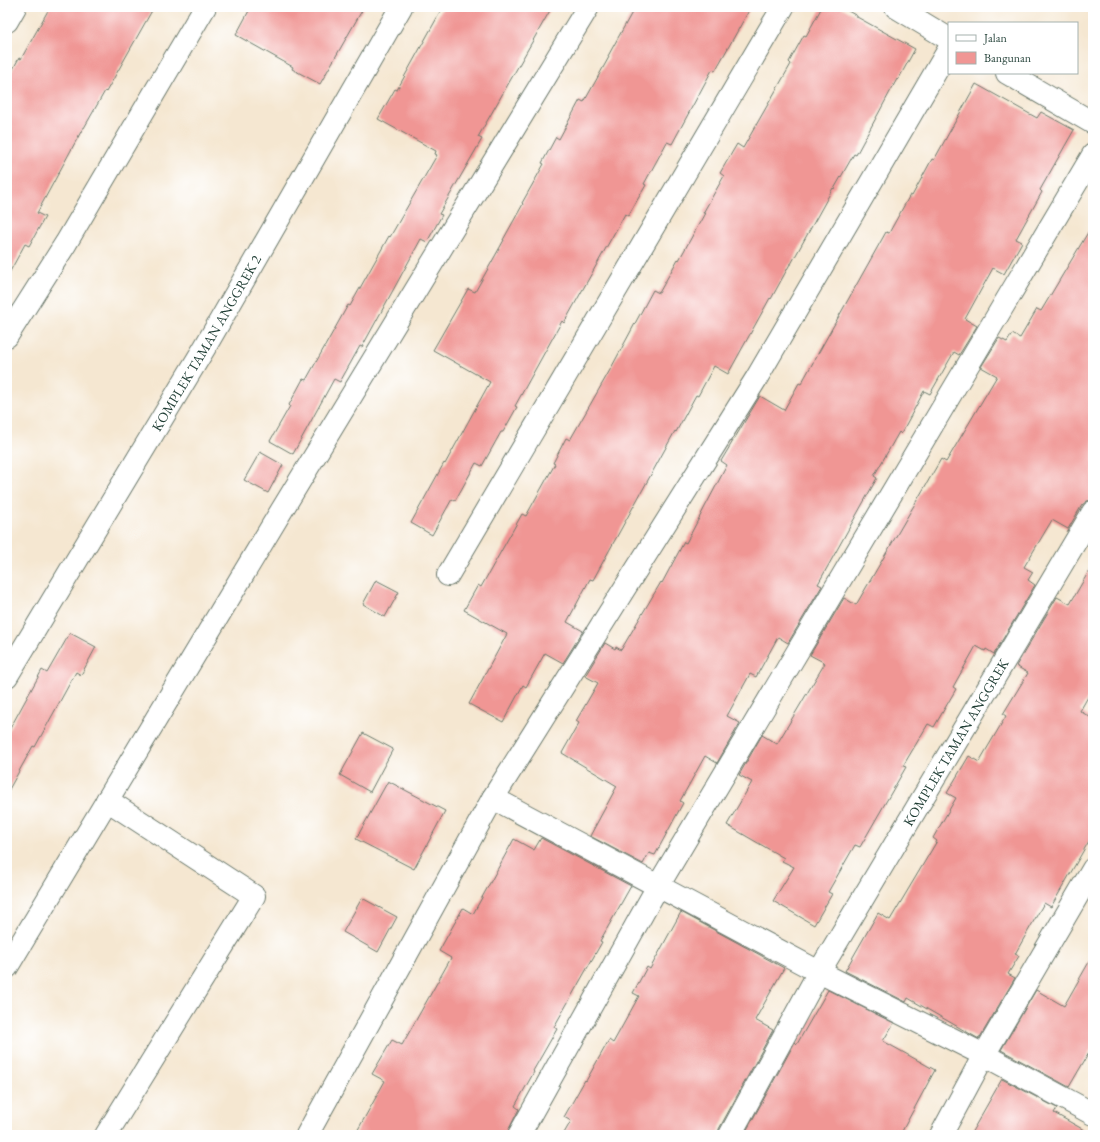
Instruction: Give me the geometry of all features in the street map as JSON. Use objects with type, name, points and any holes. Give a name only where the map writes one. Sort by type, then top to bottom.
[{"type":"street","points":[[7,21],[15,7]]},
{"type":"street","points":[[7,336],[66,243],[205,7]]},
{"type":"street","name":"KOMPLEK TAMAN ANGGREK 2","points":[[7,676],[201,353],[401,7]]},
{"type":"street","points":[[7,967],[588,7]]},
{"type":"street","points":[[448,574],[783,7]]},
{"type":"street","points":[[896,7],[948,38]]},
{"type":"street","points":[[307,1135],[493,798],[756,379],[948,51]]},
{"type":"street","points":[[1009,74],[1093,123]]},
{"type":"street","points":[[519,1135],[658,886],[1093,155]]},
{"type":"street","name":"KOMPLEK TAMAN ANGGREK","points":[[730,1135],[819,972],[1093,512]]},
{"type":"street","points":[[493,798],[819,972],[984,1055],[1093,1114]]},
{"type":"street","points":[[106,1135],[254,896],[107,800]]},
{"type":"street","points":[[941,1135],[984,1055],[1093,869]]},
{"type":"building","points":[[50,7],[154,7],[106,92],[105,91],[83,128],[37,213],[45,217],[29,246],[25,244],[7,277],[7,80],[19,58],[21,59]]},
{"type":"building","points":[[251,7],[364,7],[320,84],[236,35]]},
{"type":"building","points":[[443,7],[552,7],[478,137],[482,139],[439,214],[442,215],[427,242],[421,239],[362,347],[360,346],[340,382],[334,379],[293,454],[270,441],[290,406],[289,405],[303,379],[306,380],[348,305],[350,306],[437,155],[435,154],[436,151],[378,119],[395,89],[397,90]]},
{"type":"building","points":[[635,7],[751,7],[715,71],[712,70],[672,144],[667,142],[644,184],[646,185],[628,216],[625,214],[564,323],[562,321],[515,406],[517,407],[503,432],[501,432],[482,466],[476,463],[455,501],[452,499],[432,535],[411,523],[490,382],[433,350],[468,289],[475,292],[544,164],[542,163],[556,137],[559,139],[580,100],[584,102]]},
{"type":"building","points":[[822,7],[841,7],[915,49],[856,155],[854,154],[834,189],[833,188],[728,374],[714,366],[698,396],[696,395],[676,432],[675,431],[593,580],[590,579],[567,622],[583,631],[563,663],[545,653],[526,687],[523,685],[503,722],[469,704],[507,634],[464,610],[478,585],[481,587],[522,514],[526,516],[555,464],[553,463],[566,438],[570,440],[653,290],[659,293],[678,259],[679,260],[724,176],[720,173],[737,144],[743,148],[791,64],[789,62],[804,35],[806,36]]},
{"type":"building","points":[[976,84],[1037,118],[1041,112],[1074,130],[1040,190],[1042,192],[1016,239],[1022,242],[1004,274],[993,268],[965,319],[977,326],[959,355],[954,352],[930,394],[924,391],[901,434],[899,432],[874,476],[877,478],[818,584],[822,586],[788,643],[778,637],[756,677],[750,674],[727,716],[740,723],[717,763],[705,756],[680,801],[683,803],[655,855],[649,853],[643,864],[590,836],[617,786],[562,753],[579,723],[576,721],[598,683],[585,676],[605,643],[615,649],[616,647],[621,650],[661,582],[662,583],[684,542],[686,543],[727,465],[721,461],[760,396],[784,410],[799,383],[801,384],[886,232],[889,233],[910,195],[912,196],[932,159],[934,160]]},
{"type":"building","points":[[1093,224],[1093,500],[1087,501],[1082,505],[1068,529],[1052,520],[1024,567],[1033,572],[1028,580],[1035,585],[994,654],[986,649],[985,651],[976,646],[953,687],[956,689],[934,727],[928,724],[903,766],[906,767],[860,847],[855,845],[828,892],[832,894],[814,925],[773,901],[794,867],[782,861],[784,858],[727,825],[752,782],[739,775],[762,735],[777,744],[825,663],[810,655],[844,598],[856,605],[941,459],[946,462],[997,376],[981,367],[999,338],[1007,342],[1012,334],[1020,338],[1037,309],[1041,311]]},
{"type":"building","points":[[260,452],[283,465],[268,493],[244,480]]},
{"type":"building","points":[[1093,564],[1093,688],[1080,711],[1093,719],[1093,834],[1051,907],[1044,903],[1015,954],[1019,956],[1008,974],[1015,978],[979,1039],[908,998],[906,1002],[845,971],[878,913],[890,920],[937,841],[933,838],[956,798],[947,793],[969,756],[979,762],[1006,716],[1003,714],[1028,673],[1016,666],[1057,597],[1070,604]]},
{"type":"building","points":[[376,580],[399,592],[385,617],[363,604]]},
{"type":"building","points":[[70,633],[96,647],[81,675],[76,672],[35,747],[33,746],[7,793],[7,734],[42,670],[47,673]]},
{"type":"building","points":[[363,733],[393,749],[370,792],[340,775]]},
{"type":"building","points":[[388,781],[445,811],[414,869],[356,839]]},
{"type":"building","points":[[541,838],[631,886],[600,941],[602,942],[554,1027],[557,1029],[515,1106],[519,1109],[506,1135],[355,1135],[385,1081],[372,1074],[392,1040],[402,1045],[451,958],[439,951],[463,908],[473,914],[514,839],[534,850]]},
{"type":"building","points":[[362,898],[397,917],[378,952],[343,932]]},
{"type":"building","points":[[681,912],[784,968],[755,1020],[773,1030],[719,1129],[718,1135],[563,1135],[571,1121],[564,1117],[609,1040],[613,1043],[639,996],[633,993],[647,967],[650,969]]},
{"type":"building","points":[[1093,955],[1093,1046],[1069,1087],[1001,1050],[1036,990],[1064,1006]]},
{"type":"building","points":[[828,990],[894,1023],[883,1041],[935,1070],[900,1135],[744,1135],[795,1042],[797,1044]]},
{"type":"building","points":[[1002,1079],[1057,1108],[1054,1113],[1093,1135],[970,1135]]}]
